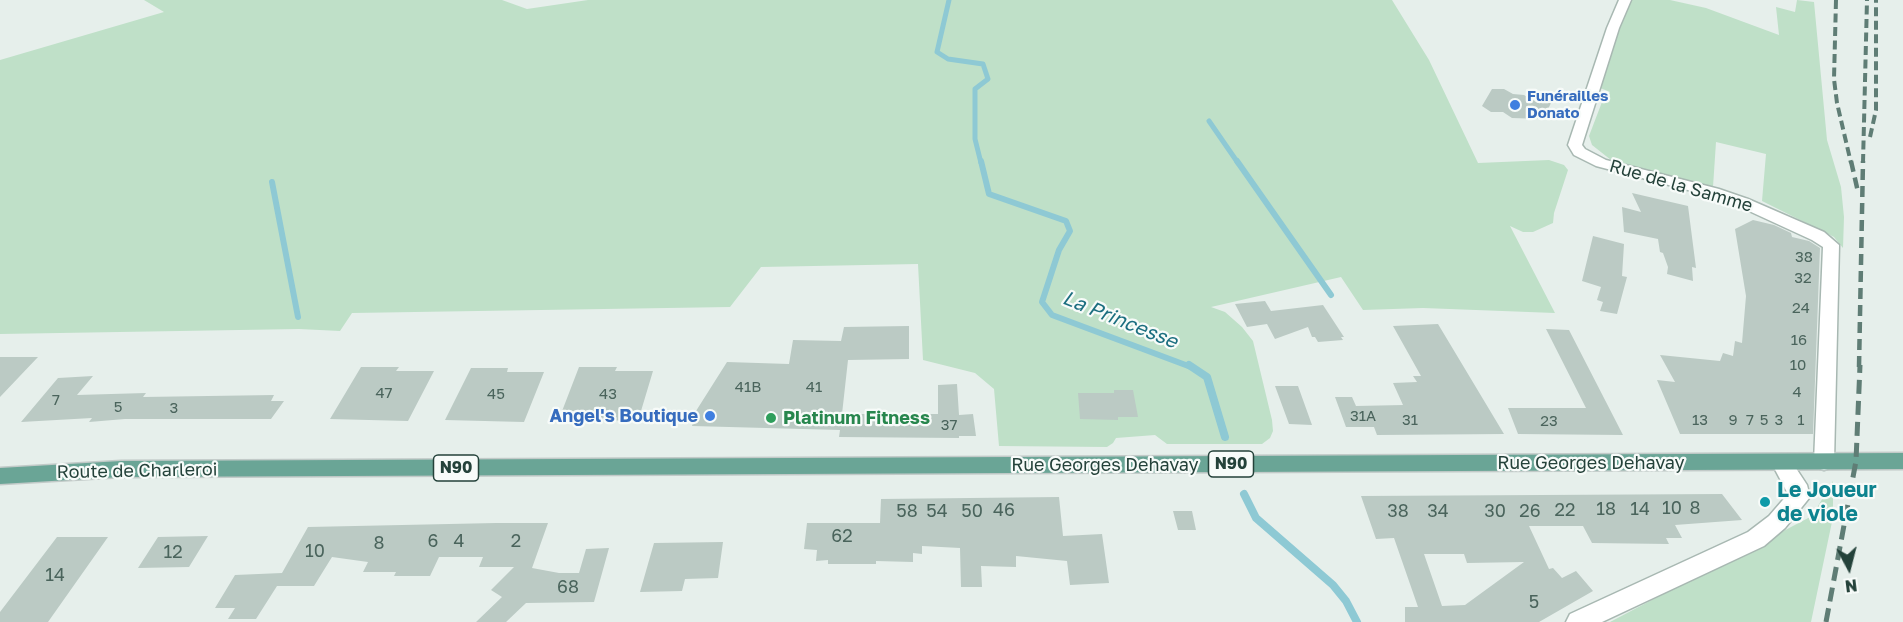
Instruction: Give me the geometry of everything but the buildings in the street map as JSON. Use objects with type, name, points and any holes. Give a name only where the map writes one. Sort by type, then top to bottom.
[{"type":"main road","name":"N90","points":[[1824,462],[1903,461]]},
{"type":"main road","name":"Rue Georges Dehavay","points":[[273,469],[1824,462]]},
{"type":"main road","name":"N90","points":[[0,466],[121,469]]},
{"type":"main road","name":"Route de Charleroi","points":[[0,476],[121,469],[273,469]]},
{"type":"street","name":"Rue de la Samme","points":[[1625,0],[1613,28],[1575,145],[1580,152],[1601,163],[1713,192],[1742,202],[1818,236],[1831,245],[1824,462]]},
{"type":"street","points":[[1578,622],[1756,539],[1777,522],[1799,497],[1799,491],[1781,462]]},
{"type":"green space","points":[[144,0],[502,0],[527,9],[588,0],[1392,0],[1429,60],[1478,163],[1549,160],[1564,165],[1568,170],[1553,223],[1533,232],[1523,232],[1510,226],[1555,313],[1423,308],[1363,310],[1341,277],[1211,307],[1225,312],[1242,327],[1253,341],[1272,420],[1273,431],[1270,438],[1262,444],[1167,444],[1155,435],[1116,438],[1107,447],[999,446],[994,389],[975,373],[923,360],[918,264],[761,267],[730,307],[352,313],[340,331],[299,329],[0,334],[0,60],[164,12]]},
{"type":"green space","points":[[1625,0],[1670,0],[1706,8],[1779,35],[1776,7],[1795,12],[1797,0],[1814,2],[1827,140],[1841,187],[1844,217],[1843,248],[1834,237],[1762,201],[1766,154],[1716,142],[1713,187],[1611,160],[1592,145],[1589,136],[1602,102],[1610,92],[1593,85]]},
{"type":"green space","points":[[1833,481],[1833,517],[1811,622],[1610,622],[1812,516]]},
{"type":"waterway","name":"La Princesse","points":[[949,0],[937,52],[948,59],[983,64],[988,79],[975,89],[975,139],[981,163]]},
{"type":"waterway","points":[[1209,121],[1238,163]]},
{"type":"waterway","name":"La Princesse","points":[[981,161],[989,194],[1066,221],[1070,231],[1059,250],[1042,302],[1052,315],[1191,367]]},
{"type":"waterway","points":[[1237,161],[1331,295]]},
{"type":"waterway","points":[[272,182],[298,317]]},
{"type":"waterway","name":"La Princesse","points":[[1189,365],[1207,377],[1225,437]]},
{"type":"waterway","name":"La Princesse","points":[[1244,494],[1256,518],[1333,585],[1346,601],[1357,622]]},
{"type":"railway","points":[[1836,0],[1834,79],[1837,103],[1851,163]]},
{"type":"railway","points":[[1863,163],[1867,0]]},
{"type":"railway","points":[[1870,137],[1876,110],[1876,0]]},
{"type":"railway","points":[[1851,161],[1858,192]]},
{"type":"railway","points":[[1859,367],[1863,161]]},
{"type":"railway","points":[[1826,622],[1856,461],[1860,365]]},
{"type":"place","name":"Funérailles Donato","points":[[1515,105]]},
{"type":"place","name":"Angel's Boutique","points":[[710,416]]},
{"type":"place","name":"Platinum Fitness","points":[[771,418]]},
{"type":"place","name":"Le Joueur de viole","points":[[1765,502]]}]
